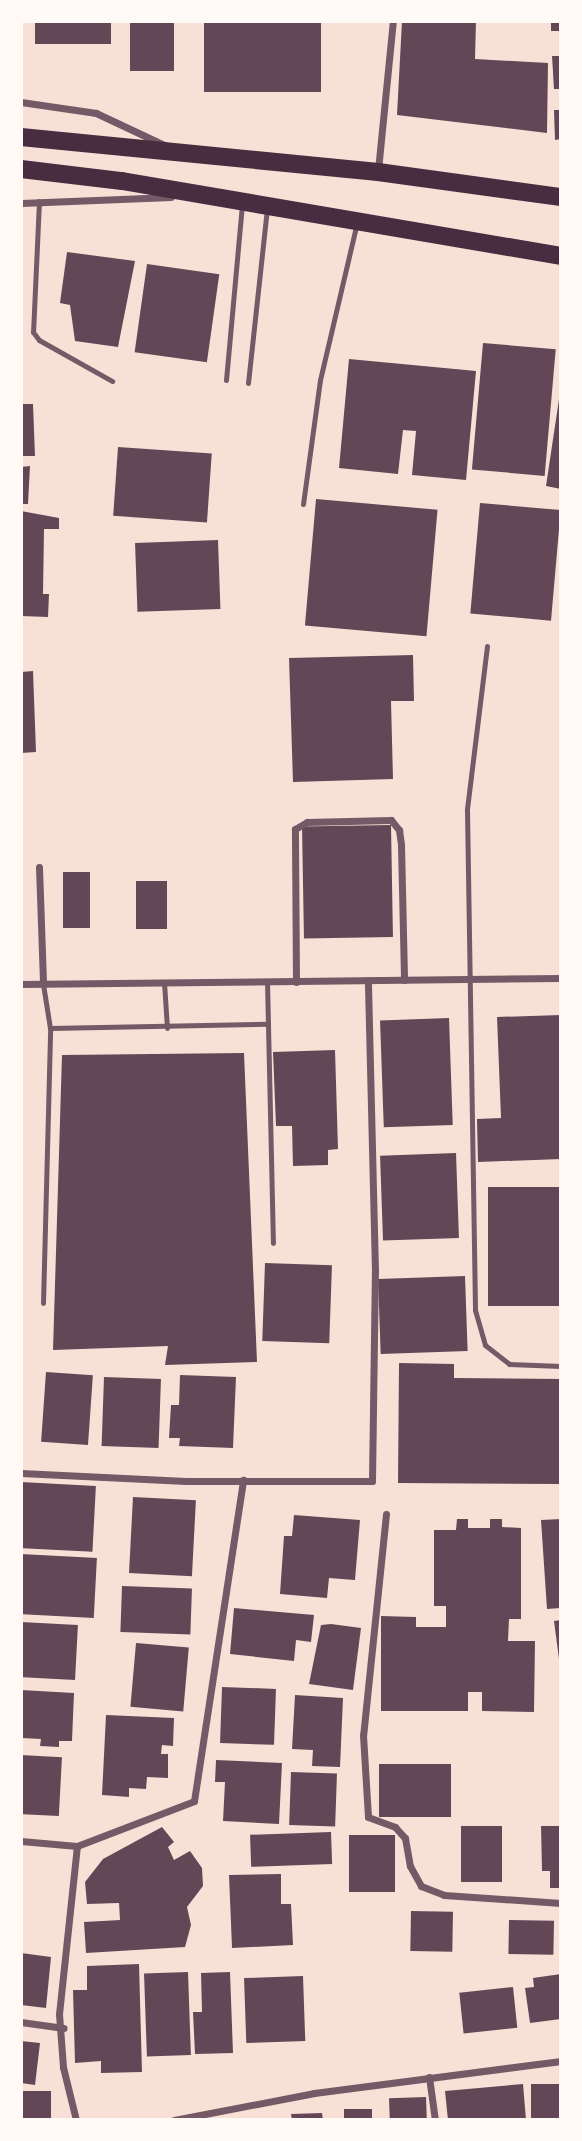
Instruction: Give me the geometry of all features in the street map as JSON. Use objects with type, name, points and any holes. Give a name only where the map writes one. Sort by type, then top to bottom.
[{"type":"main road","points":[[22,137],[378,172],[561,197]]},
{"type":"main road","points":[[21,169],[200,194],[561,256]]},
{"type":"street","points":[[378,172],[393,21]]},
{"type":"street","points":[[21,102],[96,113],[181,153]]},
{"type":"street","points":[[21,203],[97,203],[200,194]]},
{"type":"street","points":[[296,982],[295,829],[307,822],[391,820],[400,830],[404,980]]},
{"type":"street","points":[[39,867],[43,984]]},
{"type":"street","points":[[21,984],[561,978]]},
{"type":"street","points":[[21,1473],[372,1481],[375,1271],[368,980]]},
{"type":"street","points":[[21,1841],[78,1846],[194,1801],[243,1480]]},
{"type":"street","points":[[386,1514],[363,1735],[368,1817],[396,1827],[405,1838],[410,1866],[421,1886],[444,1895],[561,1903]]},
{"type":"street","points":[[76,2120],[63,2067],[64,2028],[59,2014],[78,1846]]},
{"type":"street","points":[[21,2022],[64,2028]]},
{"type":"street","points":[[174,2120],[197,2112],[429,2077],[561,2061]]},
{"type":"street","points":[[429,2077],[435,2120]]},
{"type":"lane","points":[[39,201],[33,332],[39,340],[112,381]]},
{"type":"lane","points":[[226,380],[243,201]]},
{"type":"lane","points":[[248,383],[267,206]]},
{"type":"lane","points":[[303,504],[320,380],[357,222]]},
{"type":"lane","points":[[487,646],[467,810],[475,1310],[485,1345],[509,1364],[561,1366]]},
{"type":"lane","points":[[267,981],[273,1243]]},
{"type":"lane","points":[[164,982],[167,1028]]},
{"type":"lane","points":[[43,984],[50,1028],[43,1303]]},
{"type":"lane","points":[[50,1028],[167,1028],[268,1024]]},
{"type":"building","points":[[35,21],[111,21],[111,44],[35,44]]},
{"type":"building","points":[[130,21],[174,21],[174,71],[130,71]]},
{"type":"building","points":[[204,21],[321,21],[321,92],[204,92]]},
{"type":"building","points":[[402,21],[476,21],[475,59],[548,63],[547,133],[397,115]]},
{"type":"building","points":[[551,21],[561,21],[561,31],[551,31]]},
{"type":"building","points":[[552,56],[561,56],[561,89],[554,89]]},
{"type":"building","points":[[554,110],[561,110],[561,139],[555,140]]},
{"type":"building","points":[[67,252],[135,261],[118,347],[75,341],[70,305],[60,303]]},
{"type":"building","points":[[147,264],[219,274],[207,362],[135,352]]},
{"type":"building","points":[[483,343],[556,349],[545,476],[472,470]]},
{"type":"building","points":[[349,359],[476,371],[466,480],[412,475],[416,431],[403,430],[398,474],[339,468]]},
{"type":"building","points":[[561,386],[561,489],[546,486]]},
{"type":"building","points":[[21,404],[33,404],[35,456],[21,456]]},
{"type":"building","points":[[118,447],[212,454],[207,522],[113,516]]},
{"type":"building","points":[[30,466],[28,504],[21,504],[21,467]]},
{"type":"building","points":[[316,499],[438,510],[426,636],[305,626]]},
{"type":"building","points":[[480,503],[561,510],[551,621],[470,614]]},
{"type":"building","points":[[21,511],[59,518],[59,529],[44,529],[43,594],[49,594],[48,617],[21,616]]},
{"type":"building","points":[[218,540],[220,609],[137,612],[135,543]]},
{"type":"building","points":[[413,655],[414,701],[391,701],[393,779],[293,782],[289,658]]},
{"type":"building","points":[[33,671],[36,752],[21,753],[21,672]]},
{"type":"building","points":[[391,825],[393,937],[304,939],[302,827]]},
{"type":"building","points":[[63,872],[90,872],[90,928],[63,928]]},
{"type":"building","points":[[136,881],[167,881],[167,929],[136,929]]},
{"type":"building","points":[[561,1015],[561,1159],[478,1162],[477,1119],[501,1118],[497,1017]]},
{"type":"building","points":[[449,1018],[453,1125],[384,1127],[380,1020]]},
{"type":"building","points":[[335,1050],[338,1149],[328,1150],[328,1165],[293,1166],[292,1126],[276,1126],[273,1052]]},
{"type":"building","points":[[244,1053],[257,1362],[165,1365],[168,1346],[53,1350],[62,1055]]},
{"type":"building","points":[[456,1153],[459,1238],[383,1241],[380,1156]]},
{"type":"building","points":[[488,1187],[561,1187],[561,1306],[488,1306]]},
{"type":"building","points":[[265,1263],[332,1265],[329,1343],[262,1341]]},
{"type":"building","points":[[465,1276],[468,1351],[381,1354],[378,1279]]},
{"type":"building","points":[[399,1363],[454,1364],[454,1378],[561,1379],[561,1484],[398,1483]]},
{"type":"building","points":[[46,1372],[93,1375],[88,1445],[41,1442]]},
{"type":"building","points":[[180,1375],[236,1377],[233,1448],[179,1446],[180,1438],[169,1438],[171,1405],[179,1405]]},
{"type":"building","points":[[104,1377],[161,1379],[159,1448],[102,1446]]},
{"type":"building","points":[[21,1482],[96,1486],[92,1552],[21,1548]]},
{"type":"building","points":[[133,1497],[196,1500],[192,1576],[129,1573]]},
{"type":"building","points":[[294,1515],[360,1520],[355,1580],[329,1578],[327,1598],[280,1594],[284,1536],[292,1536]]},
{"type":"building","points":[[457,1519],[468,1519],[468,1528],[490,1528],[490,1519],[502,1519],[502,1527],[521,1528],[521,1619],[509,1619],[508,1641],[535,1641],[534,1712],[482,1711],[482,1692],[468,1692],[468,1711],[381,1711],[381,1616],[416,1617],[416,1627],[446,1627],[446,1606],[434,1606],[434,1530],[456,1530]]},
{"type":"building","points":[[561,1519],[561,1608],[547,1609],[541,1520]]},
{"type":"building","points":[[21,1554],[97,1558],[94,1618],[21,1614]]},
{"type":"building","points":[[122,1586],[192,1588],[190,1634],[120,1632]]},
{"type":"building","points":[[234,1608],[314,1615],[311,1642],[296,1640],[294,1661],[230,1654]]},
{"type":"building","points":[[561,1620],[561,1659],[559,1659],[554,1621]]},
{"type":"building","points":[[21,1622],[78,1625],[75,1680],[21,1677]]},
{"type":"building","points":[[321,1625],[361,1628],[353,1690],[309,1684]]},
{"type":"building","points":[[136,1643],[189,1648],[183,1711],[130,1707]]},
{"type":"building","points":[[222,1687],[276,1689],[274,1745],[220,1743]]},
{"type":"building","points":[[21,1690],[74,1693],[72,1741],[59,1741],[59,1747],[40,1746],[41,1739],[21,1738]]},
{"type":"building","points":[[295,1695],[343,1698],[340,1767],[312,1766],[313,1750],[292,1749]]},
{"type":"building","points":[[106,1715],[174,1718],[173,1746],[162,1745],[161,1754],[168,1754],[168,1778],[147,1777],[146,1789],[129,1788],[129,1797],[102,1795]]},
{"type":"building","points":[[21,1755],[62,1757],[59,1816],[21,1814]]},
{"type":"building","points":[[216,1760],[282,1763],[279,1824],[223,1821],[225,1782],[215,1782]]},
{"type":"building","points":[[379,1764],[451,1764],[451,1817],[379,1817]]},
{"type":"building","points":[[291,1772],[337,1774],[335,1827],[289,1825]]},
{"type":"building","points":[[461,1826],[502,1826],[502,1882],[461,1882]]},
{"type":"building","points":[[541,1826],[561,1826],[561,1888],[550,1888],[550,1871],[542,1871]]},
{"type":"building","points":[[162,1827],[174,1842],[168,1847],[174,1860],[190,1851],[202,1868],[203,1886],[187,1907],[191,1925],[185,1947],[86,1953],[84,1922],[120,1920],[119,1903],[87,1904],[85,1882],[103,1859]]},
{"type":"building","points":[[331,1832],[332,1864],[251,1867],[250,1835]]},
{"type":"building","points":[[349,1835],[395,1835],[395,1892],[349,1892]]},
{"type":"building","points":[[281,1874],[281,1904],[291,1904],[293,1945],[232,1948],[229,1875]]},
{"type":"building","points":[[411,1911],[453,1912],[452,1952],[410,1951]]},
{"type":"building","points":[[509,1920],[554,1921],[553,1955],[508,1954]]},
{"type":"building","points":[[21,1953],[51,1957],[46,2008],[21,2005]]},
{"type":"building","points":[[139,1964],[142,2072],[101,2073],[101,2061],[75,2063],[73,1990],[87,1990],[87,1966]]},
{"type":"building","points":[[188,1972],[191,2055],[147,2056],[144,1974]]},
{"type":"building","points":[[230,1972],[233,2053],[195,2054],[193,2012],[202,2012],[201,1973]]},
{"type":"building","points":[[561,1974],[561,2019],[530,2023],[525,1988],[534,1987],[533,1978]]},
{"type":"building","points":[[303,1976],[305,2041],[246,2043],[244,1978]]},
{"type":"building","points":[[513,1987],[517,2028],[464,2033],[459,1993]]},
{"type":"building","points":[[21,2041],[40,2043],[35,2085],[21,2083]]},
{"type":"building","points":[[523,2084],[526,2120],[448,2120],[445,2091]]},
{"type":"building","points":[[531,2084],[561,2084],[561,2120],[531,2120]]},
{"type":"building","points":[[21,2091],[51,2091],[51,2120],[21,2120]]},
{"type":"building","points":[[426,2097],[427,2120],[390,2120],[389,2098]]},
{"type":"building","points":[[344,2109],[372,2109],[372,2120],[344,2120]]},
{"type":"building","points":[[322,2113],[323,2120],[292,2120],[291,2114]]}]
